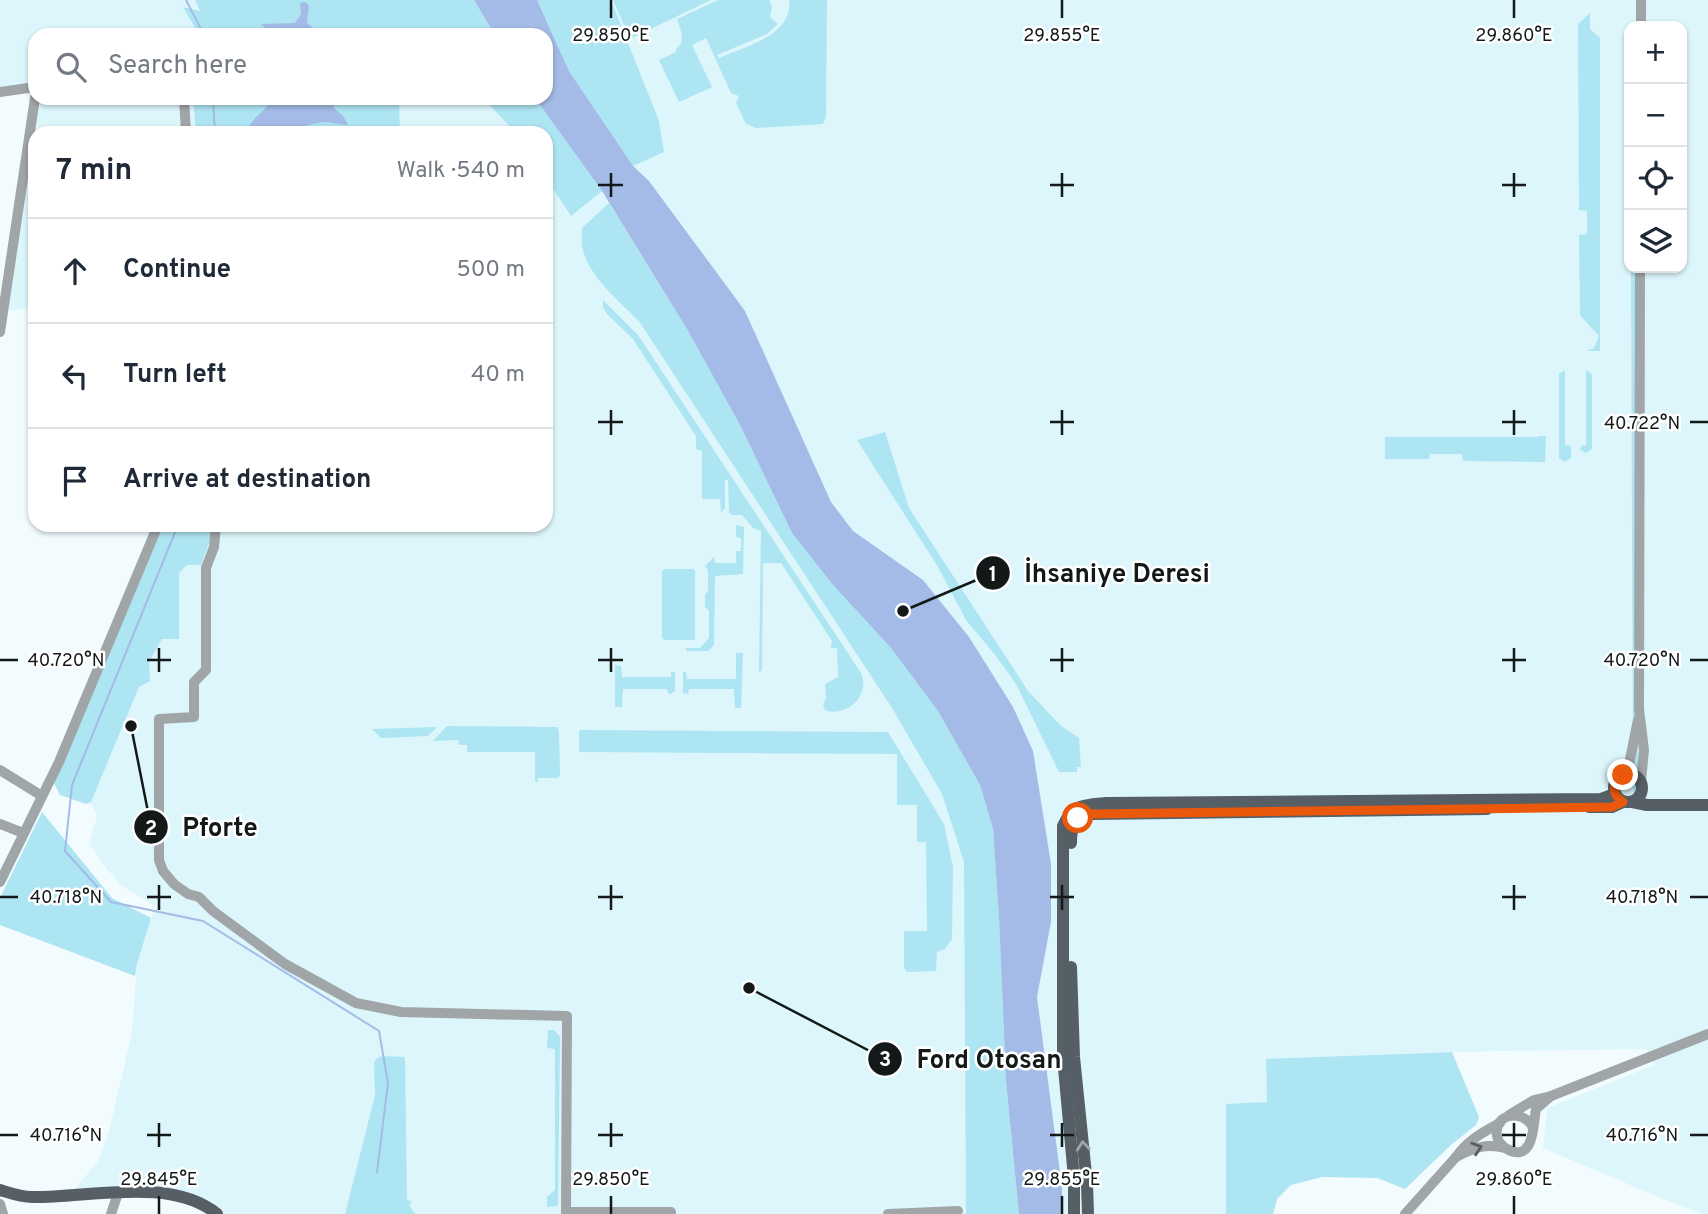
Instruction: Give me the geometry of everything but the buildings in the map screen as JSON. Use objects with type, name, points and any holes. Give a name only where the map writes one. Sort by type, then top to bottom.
[{"type":"main road","points":[[1627,774],[1635,775],[1641,786],[1654,799],[1708,803],[1647,806],[1624,799],[1614,789],[1616,780],[1627,774]]},
{"type":"main road","points":[[1074,1214],[1074,1178],[1063,1057],[1063,826],[1069,812],[1085,805],[1106,803],[1624,799],[1639,797],[1641,786]]},
{"type":"main road","points":[[1088,1214],[1074,1057],[1070,948],[1071,828],[1078,818],[1091,814],[1605,807],[1624,799]]},
{"type":"main road","points":[[0,1192],[30,1197],[108,1191],[176,1195],[208,1207],[217,1214]]},
{"type":"main road","points":[[0,1192],[28,1202],[117,1196],[175,1200],[208,1214]]},
{"type":"street","points":[[1641,0],[1641,21]]},
{"type":"street","points":[[0,92],[28,88]]},
{"type":"street","points":[[31,126],[34,105]]},
{"type":"street","points":[[184,105],[186,126]]},
{"type":"street","points":[[0,332],[28,145]]},
{"type":"street","points":[[1640,273],[1639,709],[1644,750],[1641,786]]},
{"type":"street","points":[[0,882],[59,762],[155,532]]},
{"type":"street","points":[[215,532],[214,547],[206,568],[206,670],[194,682],[194,717],[159,719],[159,860],[163,871],[174,884],[188,894],[199,897],[213,911],[285,964],[356,1003],[401,1012],[567,1016],[566,1212],[671,1214]]},
{"type":"street","points":[[1627,774],[1639,709]]},
{"type":"street","points":[[0,770],[41,796]]},
{"type":"street","points":[[0,824],[23,833]]},
{"type":"street","points":[[1405,1214],[1462,1148],[1534,1100],[1551,1096],[1708,1034]]},
{"type":"street","points":[[1456,1157],[1490,1144],[1512,1151],[1524,1149],[1532,1140],[1536,1109],[1551,1096]]},
{"type":"street","points":[[1509,1115],[1521,1115],[1533,1128]]},
{"type":"street","points":[[1500,1123],[1497,1128],[1498,1140],[1506,1149]]},
{"type":"street","points":[[111,1214],[117,1196]]},
{"type":"street","points":[[0,1204],[3,1214]]},
{"type":"street","points":[[888,1214],[958,1211]]},
{"type":"shaded area","points":[[0,0],[1708,0],[1708,1214],[1656,1196],[1543,1148],[1547,1108],[1654,1065],[1647,1049],[1440,1052],[1266,1059],[1267,1102],[1226,1105],[1226,1214],[217,1214],[176,1195],[71,1194],[98,1161],[109,1131],[132,1032],[137,964],[156,907],[122,886],[89,844],[97,816],[91,803],[61,794],[163,532],[553,532],[553,126],[31,126],[34,105],[553,105],[553,28],[28,28],[28,88],[0,91]]},
{"type":"shaded area","points":[[195,0],[474,0],[491,28],[195,28],[183,7],[200,11]]},
{"type":"shaded area","points":[[474,0],[537,0],[550,28],[491,28]]},
{"type":"shaded area","points":[[537,0],[611,0],[659,121],[664,152],[633,166],[569,71],[553,36],[553,28],[550,28]]},
{"type":"shaded area","points":[[613,0],[711,0],[630,39]]},
{"type":"shaded area","points":[[718,0],[769,0],[772,7],[770,17],[778,24],[767,34],[717,55],[719,58],[776,31],[784,22],[789,0],[827,0],[826,116],[823,124],[756,128],[746,124],[736,103],[739,96],[731,93],[706,38],[692,45],[712,87],[679,102],[659,60],[676,52],[681,43],[682,36],[677,19]]},
{"type":"shaded area","points":[[300,3],[309,5],[307,23],[313,28],[265,28],[261,24],[295,23],[301,14]]},
{"type":"shaded area","points":[[1590,13],[1590,29],[1600,38],[1600,351],[1587,351],[1594,348],[1599,336],[1580,315],[1579,235],[1587,234],[1587,211],[1579,210],[1578,24]]},
{"type":"shaded area","points":[[553,36],[569,71],[633,166],[649,181],[745,311],[831,502],[853,531],[923,580],[969,637],[1013,707],[1033,751],[1051,864],[1051,922],[1037,997],[1062,1188],[1062,1214],[1019,1214],[1006,1081],[993,829],[980,785],[938,711],[891,648],[833,585],[792,533],[740,425],[687,329],[602,191],[540,105],[553,105]]},
{"type":"shaded area","points":[[194,105],[399,105],[400,126],[195,126]]},
{"type":"shaded area","points":[[334,105],[348,125],[325,122],[306,126],[249,126],[266,107]]},
{"type":"shaded area","points":[[490,105],[540,105],[602,191],[571,216],[553,189],[553,126],[509,126]]},
{"type":"shaded area","points":[[28,145],[28,309],[3,311]]},
{"type":"shaded area","points":[[609,203],[687,329],[740,425],[792,533],[833,585],[891,648],[938,711],[980,785],[993,829],[1006,1081],[1019,1214],[966,1214],[964,862],[942,794],[892,708],[639,321],[592,270],[582,248],[582,228]]},
{"type":"shaded area","points":[[1631,273],[1642,273],[1638,794],[1633,794]]},
{"type":"shaded area","points":[[603,300],[638,335],[861,673],[863,689],[849,708],[833,712],[825,710],[825,684],[838,677],[837,648],[831,648],[832,641],[781,563],[763,563],[762,671],[759,672],[761,531],[753,528],[742,515],[731,515],[729,512],[728,480],[725,480],[725,508],[721,513],[720,499],[702,499],[702,451],[696,449],[696,436],[633,339],[607,314]]},
{"type":"shaded area","points":[[1565,370],[1565,445],[1571,446],[1571,458],[1565,462],[1559,458],[1559,374]]},
{"type":"shaded area","points":[[1586,370],[1592,374],[1592,449],[1586,453],[1580,450],[1581,446],[1586,445]]},
{"type":"shaded area","points":[[885,432],[909,508],[1028,691],[1061,726],[1079,738],[1081,767],[1077,767],[1077,772],[1059,772],[1016,684],[966,620],[938,567],[857,440]]},
{"type":"shaded area","points":[[1546,436],[1545,462],[1463,461],[1462,454],[1430,454],[1429,459],[1385,459],[1385,437]]},
{"type":"shaded area","points":[[736,525],[744,527],[743,574],[715,576],[714,645],[708,651],[686,651],[686,648],[700,648],[709,638],[709,611],[705,607],[708,570],[705,566],[714,557],[715,563],[736,563],[736,551],[741,551],[741,538],[736,537]]},
{"type":"shaded area","points":[[160,532],[212,532],[201,565],[187,565],[179,573],[179,639],[162,639],[149,662],[150,681],[139,687],[91,802],[86,804],[60,795],[54,783]]},
{"type":"shaded area","points":[[664,569],[695,571],[693,640],[664,640],[662,637]]},
{"type":"shaded area","points":[[736,653],[743,653],[741,708],[735,708],[734,689],[689,689],[688,694],[683,693],[683,672],[686,672],[687,679],[736,679]]},
{"type":"shaded area","points":[[615,665],[621,666],[622,677],[671,677],[671,672],[675,672],[675,691],[671,694],[667,689],[623,689],[622,707],[615,707]]},
{"type":"shaded area","points":[[447,726],[557,727],[560,775],[558,778],[538,778],[538,782],[535,782],[535,752],[467,752],[467,745],[459,745],[458,740],[433,741]]},
{"type":"shaded area","points":[[437,727],[428,736],[381,738],[372,729]]},
{"type":"shaded area","points":[[579,731],[888,732],[944,824],[953,867],[952,939],[945,949],[937,952],[936,971],[907,972],[904,968],[904,931],[927,931],[926,842],[917,842],[917,805],[897,805],[897,754],[579,752]]},
{"type":"shaded area","points":[[42,812],[112,898],[151,918],[135,976],[0,925],[0,898]]},
{"type":"shaded area","points":[[548,1030],[554,1030],[560,1037],[558,1206],[547,1207],[547,1197],[555,1190],[555,1049],[547,1048]]},
{"type":"shaded area","points":[[1452,1052],[1479,1117],[1476,1125],[1405,1189],[1377,1178],[1322,1177],[1291,1185],[1277,1199],[1273,1214],[1226,1214],[1226,1104],[1267,1102],[1266,1059]]},
{"type":"shaded area","points":[[382,1056],[405,1057],[407,1200],[412,1202],[409,1205],[415,1214],[345,1214],[375,1095],[374,1063]]},
{"type":"waterway","points":[[186,0],[200,28]]},
{"type":"waterway","points":[[213,105],[215,126]]},
{"type":"waterway","points":[[175,532],[72,785],[65,851],[111,902],[203,921],[379,1031],[388,1083],[377,1172]]},
{"type":"place","name":"İhsaniye Deresi","points":[[903,611]]},
{"type":"place","name":"Pforte","points":[[131,726]]},
{"type":"place","name":"Ford Otosan","points":[[749,988]]},
{"type":"route","points":[[1078,818],[1091,814],[1612,807],[1623,802],[1614,793],[1614,784],[1623,775]]}]
